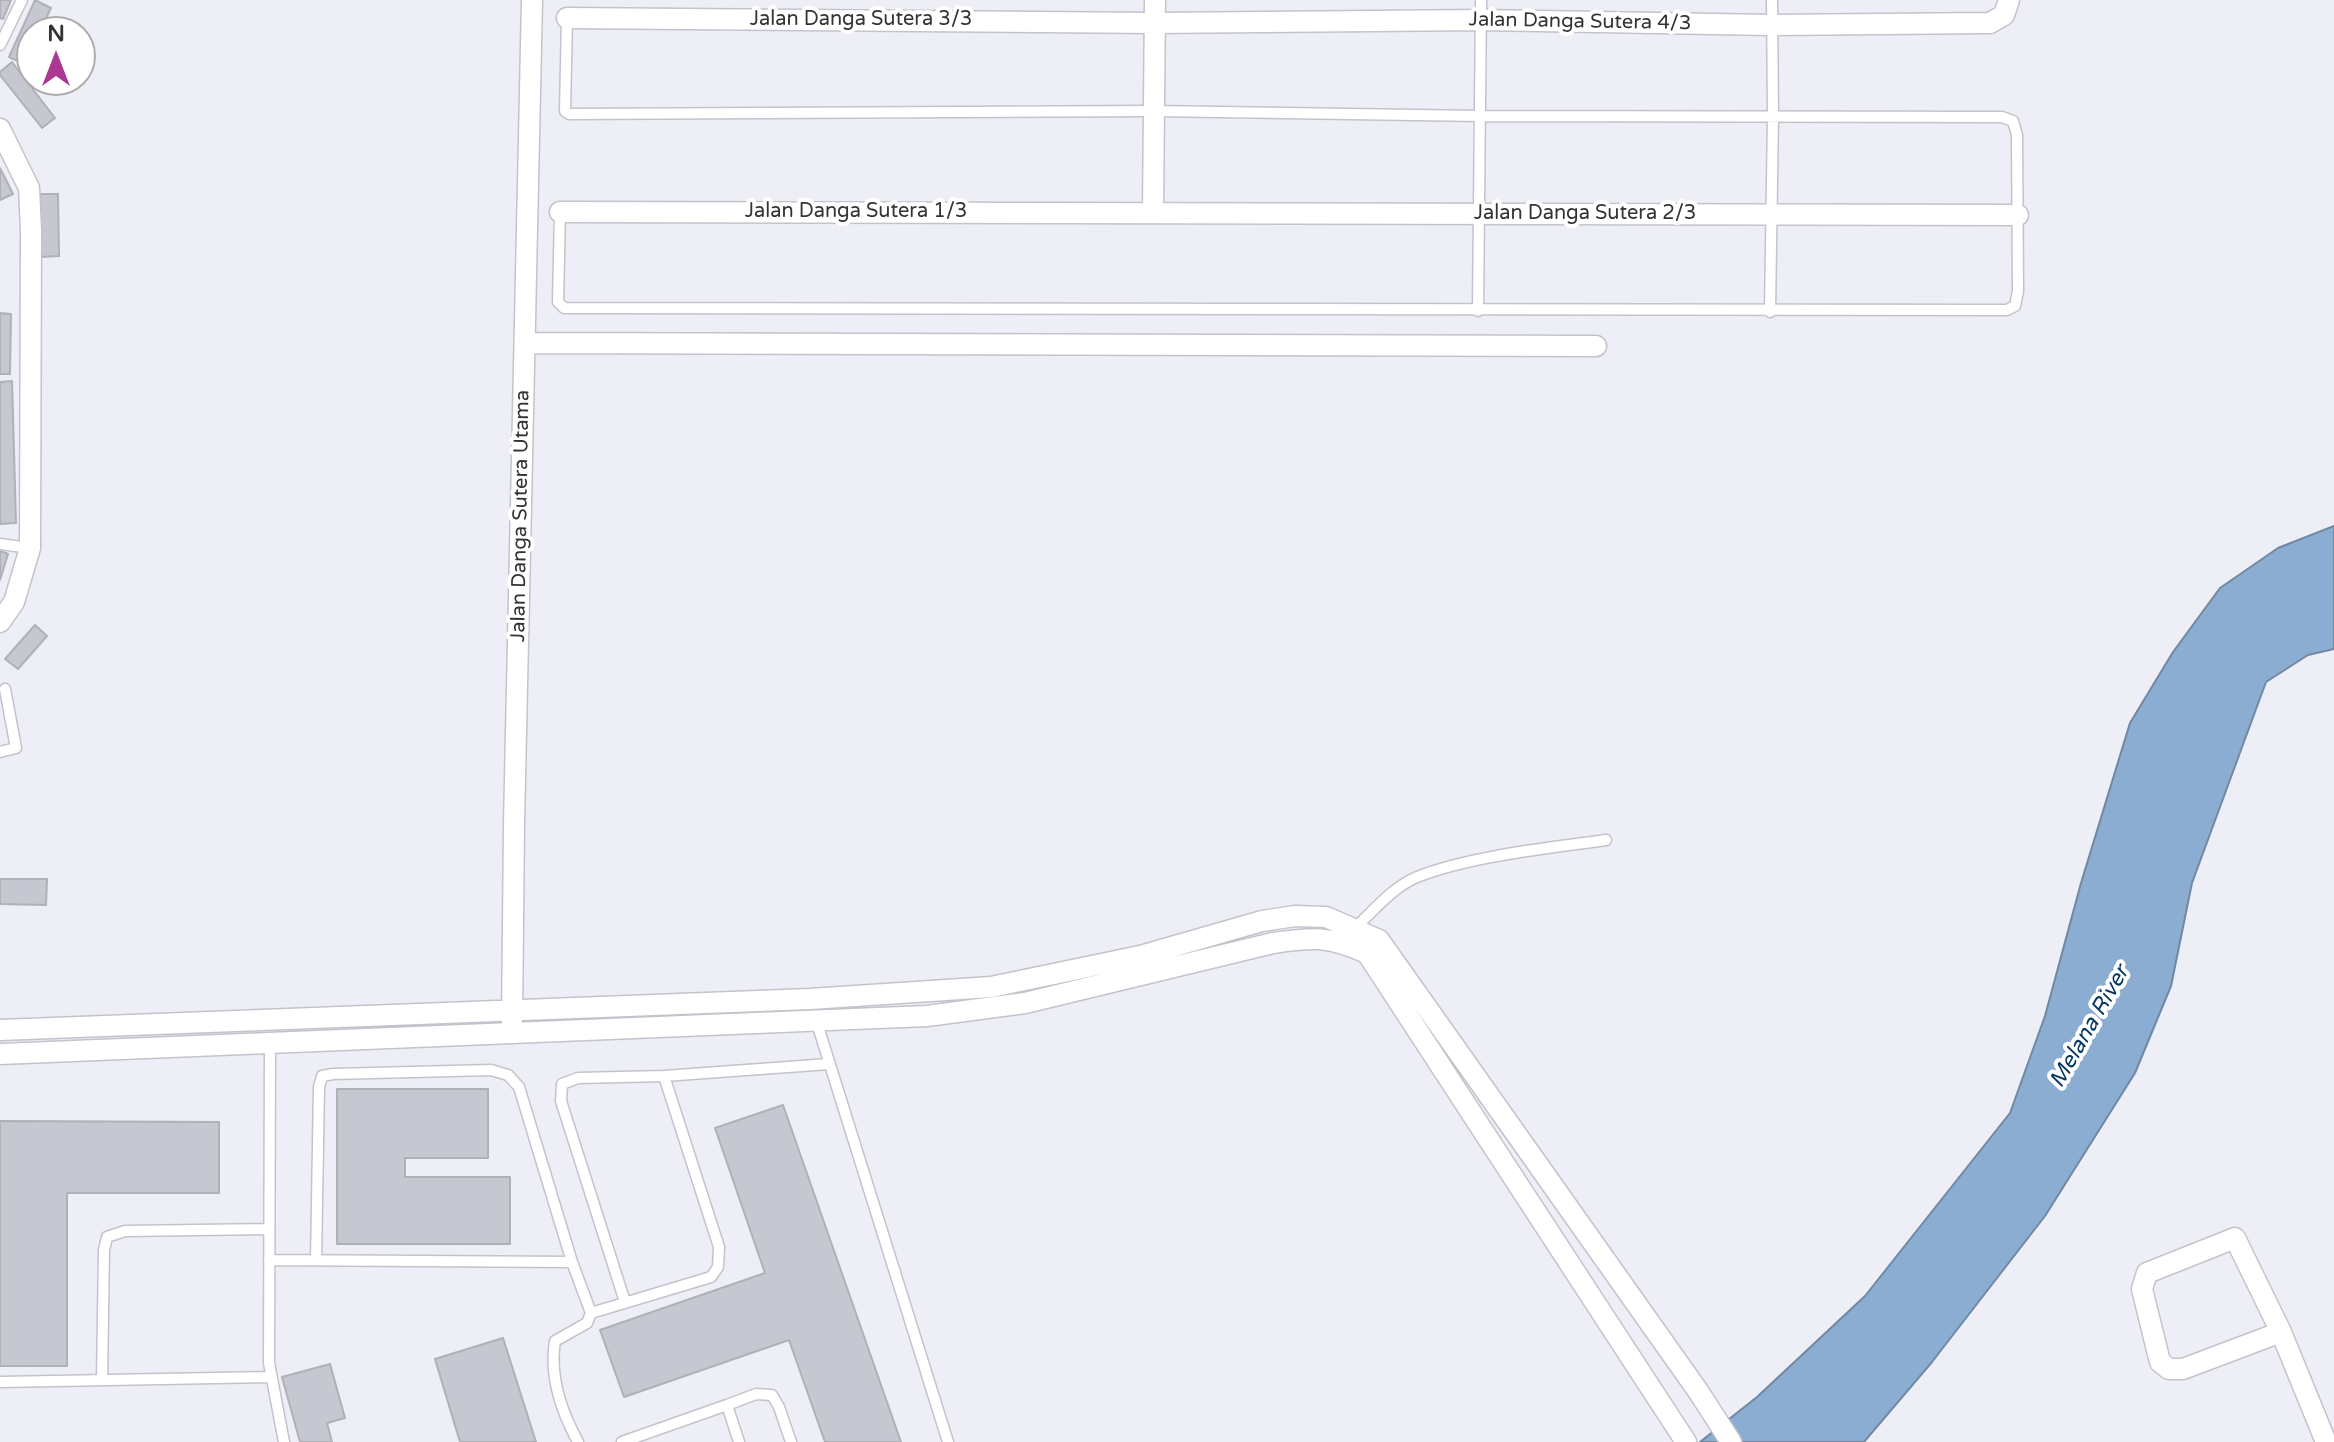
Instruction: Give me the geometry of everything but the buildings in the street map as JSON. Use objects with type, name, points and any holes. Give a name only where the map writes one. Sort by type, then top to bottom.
[{"type":"street","name":"Jalan Danga Sutera Utama","points":[[512,1021],[532,0]]},
{"type":"street","points":[[1153,212],[1155,0]]},
{"type":"street","name":"Jalan Danga Sutera 4/3","points":[[1155,23],[1481,10],[1772,25],[1990,23],[2006,8]]},
{"type":"street","name":"Jalan Danga Sutera 3/3","points":[[567,18],[1155,23]]},
{"type":"street","points":[[0,129],[29,188],[31,230],[30,548],[14,602],[0,622]]},
{"type":"street","name":"Jalan Danga Sutera 1/3","points":[[560,212],[1153,212]]},
{"type":"street","name":"Jalan Danga Sutera 2/3","points":[[1153,212],[2018,215]]},
{"type":"street","points":[[525,343],[1596,346]]},
{"type":"street","points":[[0,1054],[270,1042],[512,1021],[991,987],[1140,956],[1262,921],[1295,916],[1326,917],[1379,940],[1731,1442]]},
{"type":"street","points":[[0,1030],[270,1018],[512,1021],[815,1020],[927,1016],[1025,1003],[1273,943],[1315,937],[1342,942],[1367,953],[1686,1442]]},
{"type":"street","points":[[270,1018],[270,1042]]},
{"type":"street","points":[[2281,1332],[2183,1369],[2169,1369],[2160,1362],[2142,1289],[2143,1281],[2147,1273],[2235,1238],[2281,1332],[2326,1442]]},
{"type":"lane","points":[[0,45],[22,0]]},
{"type":"lane","points":[[1770,312],[1772,0]]},
{"type":"lane","points":[[1478,311],[1481,10]]},
{"type":"lane","points":[[560,212],[558,302],[564,308],[2007,310],[2015,306],[2018,291],[2017,135],[2013,121],[2002,117],[1480,116],[1154,111],[569,114],[565,111],[567,18]]},
{"type":"lane","points":[[0,544],[30,548]]},
{"type":"lane","points":[[0,752],[16,748],[5,689]]},
{"type":"lane","points":[[1355,928],[1393,892],[1416,877],[1475,862],[1606,840]]},
{"type":"lane","points":[[810,999],[948,1442]]},
{"type":"lane","points":[[270,1042],[270,1377],[284,1442]]},
{"type":"lane","points":[[625,1302],[561,1101],[562,1084],[578,1078],[664,1076],[829,1064]]},
{"type":"lane","points":[[316,1260],[319,1087],[322,1076],[491,1070],[508,1075],[519,1087],[572,1262],[591,1313],[587,1323],[555,1341],[552,1358],[559,1400],[578,1442]]},
{"type":"lane","points":[[591,1313],[711,1277],[718,1267],[719,1247],[664,1076]]},
{"type":"lane","points":[[102,1380],[104,1250],[107,1237],[125,1231],[269,1229]]},
{"type":"lane","points":[[269,1260],[572,1262]]},
{"type":"lane","points":[[0,1382],[270,1377]]},
{"type":"lane","points":[[622,1442],[756,1394],[772,1395],[791,1442]]},
{"type":"lane","points":[[727,1405],[739,1442]]},
{"type":"water","name":"Melana River","points":[[2334,526],[2334,649],[2308,655],[2266,682],[2192,883],[2171,986],[2135,1073],[2045,1216],[1932,1362],[1864,1442],[1700,1442],[1757,1397],[1865,1296],[2010,1113],[2045,1016],[2081,883],[2130,723],[2173,652],[2220,588],[2278,548]]}]
